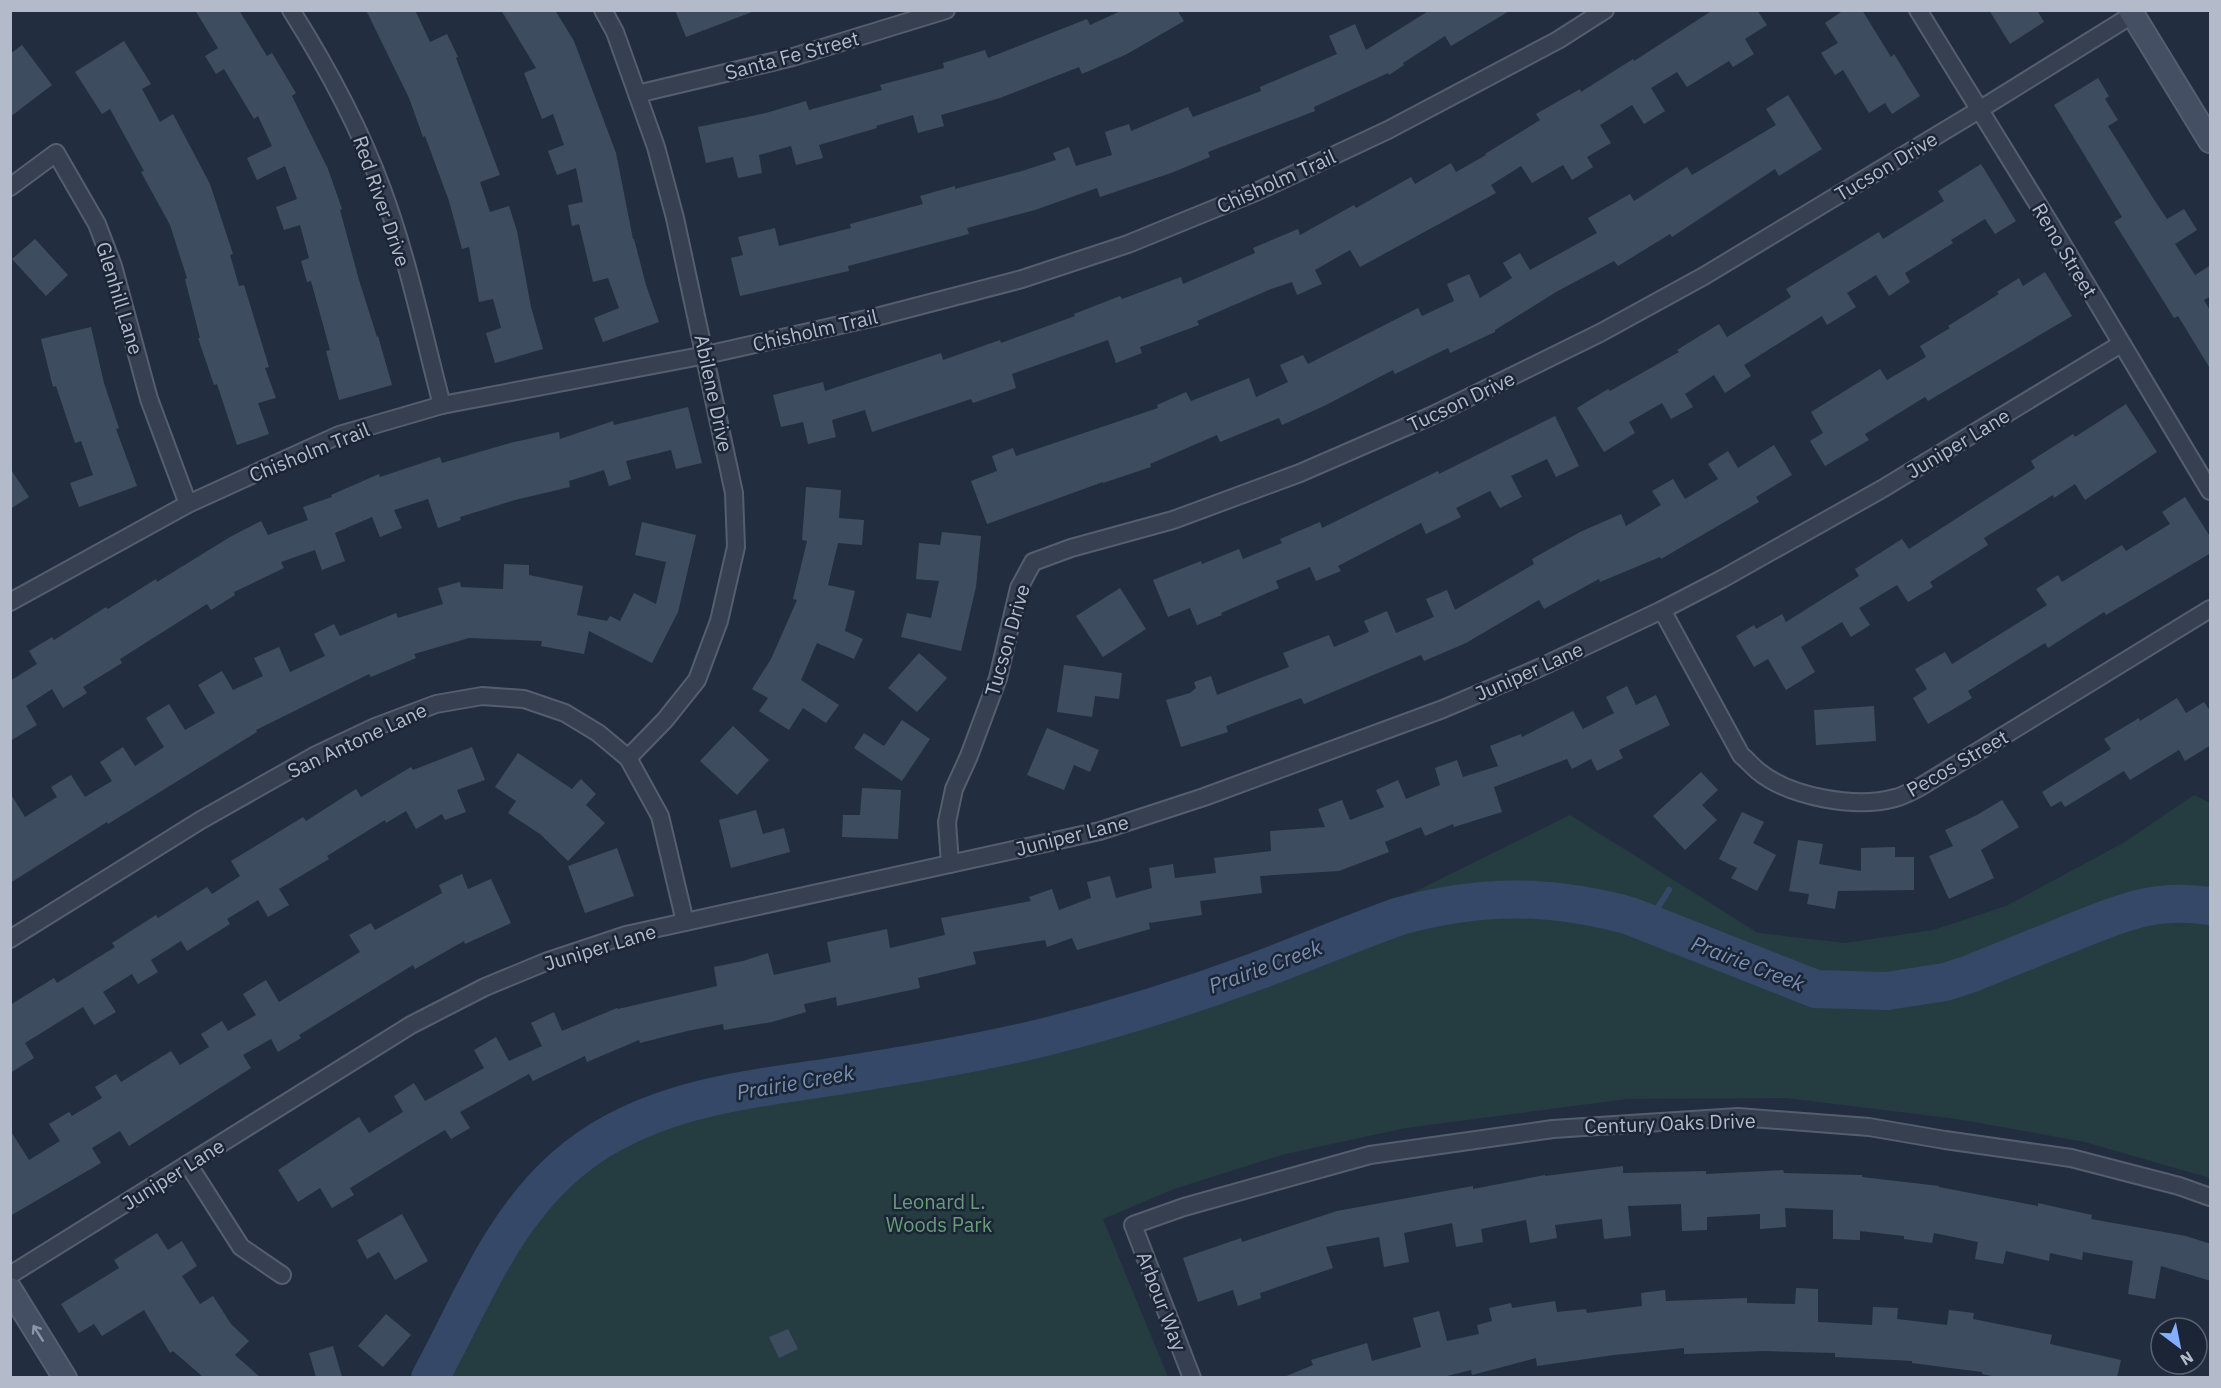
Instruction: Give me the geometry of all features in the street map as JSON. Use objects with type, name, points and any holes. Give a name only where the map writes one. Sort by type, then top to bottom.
[{"type":"street","name":"Red River Drive","points":[[291,10],[322,59],[355,123],[382,189],[405,264],[442,405]]},
{"type":"street","name":"Abilene Drive","points":[[603,10],[615,32],[656,147],[675,218],[734,493],[736,547],[719,621],[697,680],[665,720],[628,758]]},
{"type":"street","name":"Santa Fe Street","points":[[637,94],[793,57],[946,10]]},
{"type":"street","name":"Reno Street","points":[[1918,10],[2211,491]]},
{"type":"street","name":"Chisholm Trail","points":[[10,602],[149,523],[339,435],[442,405],[706,355],[880,316],[1022,279],[1128,244],[1258,191],[1388,130],[1558,40],[1598,12]]},
{"type":"street","name":"Tucson Drive","points":[[950,864],[946,822],[954,789],[998,678],[1019,588],[1033,562],[1071,548],[1119,536],[1204,508],[1300,472],[1431,416],[1600,333],[1704,276],[1979,110],[2131,13]]},
{"type":"street","points":[[2131,13],[2211,141]]},
{"type":"street","name":"Glenhill Lane","points":[[10,188],[56,153],[97,224],[113,266],[149,399],[188,504]]},
{"type":"street","name":"Juniper Lane","points":[[10,1275],[411,1025],[485,987],[548,961],[626,935],[1100,831],[1326,754],[1443,709],[1539,669],[1662,610],[1792,541],[2121,344]]},
{"type":"street","name":"Pecos Street","points":[[1662,610],[1741,755],[1759,772],[1794,790],[1845,802],[1869,803],[1896,798],[1920,787],[2211,609]]},
{"type":"street","name":"San Antone Lane","points":[[10,939],[201,820],[316,755],[375,727],[436,704],[482,696],[524,699],[565,713],[598,733],[628,758],[660,816],[685,922]]},
{"type":"street","name":"Century Oaks Drive","points":[[1133,1225],[1184,1207],[1370,1155],[1553,1129],[1738,1117],[1869,1127],[2071,1158],[2180,1186],[2211,1197]]},
{"type":"street","points":[[188,1164],[241,1247],[282,1275]]},
{"type":"street","name":"Arbour Way","points":[[1133,1225],[1192,1377]]},
{"type":"street","points":[[10,1289],[65,1377]]},
{"type":"green space","name":"Leonard L. Woods Park","points":[[2194,795],[2210,803],[2210,1178],[2085,1142],[1957,1119],[1786,1098],[1627,1099],[1406,1128],[1285,1154],[1174,1189],[1103,1219],[1168,1377],[428,1378],[498,1226],[589,1135],[680,1091],[862,1057],[982,1040],[1176,988],[1388,905],[1570,815],[1758,933],[1845,943],[1933,930],[2006,906],[2123,843]]},
{"type":"building","points":[[195,10],[239,10],[267,56],[272,53],[296,93],[292,96],[328,169],[342,209],[340,210],[359,280],[392,385],[339,400],[326,351],[330,350],[311,281],[307,282],[301,261],[309,258],[300,225],[284,230],[276,207],[297,199],[285,166],[257,180],[247,158],[272,146],[258,116],[254,119],[224,69],[216,74],[205,56],[218,48]]},
{"type":"building","points":[[366,10],[415,10],[430,42],[447,34],[458,57],[456,58],[500,175],[480,182],[490,212],[509,206],[517,231],[531,307],[543,349],[495,363],[486,333],[501,328],[493,299],[479,302],[469,247],[462,249],[449,201],[425,136],[423,137],[409,98]]},
{"type":"building","points":[[501,10],[555,10],[574,41],[616,153],[633,239],[659,322],[603,342],[594,318],[619,308],[608,278],[593,282],[579,224],[572,226],[568,205],[583,202],[576,168],[557,175],[548,151],[564,145],[553,114],[542,119],[524,73],[536,68]]},
{"type":"building","points":[[675,10],[751,10],[752,12],[686,37]]},
{"type":"building","points":[[1123,10],[1177,10],[1184,21],[1127,54],[1082,74],[1079,67],[1000,98],[941,115],[944,126],[918,133],[913,115],[819,145],[823,158],[796,165],[791,146],[759,155],[762,173],[738,178],[733,157],[706,163],[698,127],[766,113],[806,101],[809,110],[882,90],[880,85],[944,68],[943,63],[985,50],[988,58],[1087,19],[1090,25]]},
{"type":"building","points":[[1430,10],[1511,10],[1451,46],[1445,36],[1403,63],[1404,65],[1389,75],[1388,73],[1314,107],[1315,111],[1208,152],[1210,157],[1171,173],[1100,197],[1097,188],[1035,210],[967,228],[969,234],[848,266],[849,271],[740,296],[731,258],[743,255],[738,237],[775,228],[779,246],[851,228],[850,224],[923,204],[920,196],[955,186],[955,189],[1056,160],[1053,153],[1069,147],[1076,166],[1112,155],[1105,132],[1129,124],[1131,131],[1188,107],[1193,117],[1261,91],[1260,87],[1337,54],[1329,36],[1355,24],[1366,50]]},
{"type":"building","points":[[1713,10],[1757,10],[1767,25],[1745,39],[1754,54],[1733,67],[1729,61],[1687,87],[1677,72],[1651,88],[1665,111],[1644,124],[1632,105],[1600,125],[1611,143],[1587,157],[1593,167],[1572,180],[1563,165],[1532,183],[1521,166],[1491,185],[1496,193],[1360,267],[1350,250],[1315,270],[1322,284],[1297,295],[1292,282],[1271,289],[1197,321],[1199,325],[1140,347],[1142,353],[1116,363],[1108,340],[1012,374],[1016,388],[973,403],[971,399],[872,432],[865,410],[832,420],[836,437],[808,444],[803,422],[781,427],[773,395],[823,382],[825,391],[941,353],[943,360],[1000,340],[1001,343],[1075,316],[1074,314],[1120,296],[1122,299],[1181,277],[1183,284],[1255,253],[1253,248],[1298,229],[1300,235],[1354,205],[1356,208],[1411,177],[1415,184],[1451,163],[1456,172],[1540,120],[1536,114],[1580,89],[1581,92],[1633,59],[1634,61]]},
{"type":"building","points":[[1844,10],[1862,10],[1891,57],[1894,54],[1920,96],[1892,114],[1885,103],[1869,113],[1843,70],[1835,75],[1821,53],[1838,43],[1825,23]]},
{"type":"building","points":[[1989,10],[2037,10],[2044,22],[2010,44]]},
{"type":"building","points":[[124,41],[151,84],[142,89],[160,122],[173,114],[210,184],[233,254],[230,255],[239,286],[244,285],[269,367],[265,368],[276,398],[258,403],[269,434],[237,445],[217,384],[214,385],[198,338],[200,338],[185,279],[187,278],[170,225],[110,109],[102,114],[75,72]]},
{"type":"building","points":[[22,45],[52,85],[10,117],[10,54]]},
{"type":"building","points":[[2098,78],[2109,96],[2105,99],[2118,120],[2108,126],[2153,198],[2167,219],[2184,209],[2197,230],[2175,244],[2195,275],[2211,265],[2211,296],[2204,300],[2211,312],[2211,370],[2178,316],[2174,318],[2114,222],[2122,217],[2054,105]]},
{"type":"building","points":[[1788,95],[1822,149],[1779,176],[1775,169],[1672,237],[1670,234],[1618,266],[1614,261],[1556,292],[1495,332],[1450,353],[1448,348],[1395,374],[1393,370],[1282,425],[1279,418],[1220,442],[1217,435],[1150,464],[1151,467],[987,524],[971,481],[997,471],[992,456],[1013,448],[1016,456],[1158,408],[1157,405],[1186,392],[1191,401],[1249,378],[1256,397],[1288,382],[1280,365],[1303,355],[1308,364],[1418,308],[1422,316],[1454,301],[1447,284],[1469,274],[1480,298],[1512,278],[1503,263],[1520,253],[1530,270],[1597,233],[1588,218],[1630,194],[1634,201],[1687,167],[1692,175],[1776,125],[1766,109]]},
{"type":"building","points":[[1981,164],[2016,221],[1995,234],[1985,219],[1951,240],[1953,243],[1905,273],[1910,282],[1889,296],[1876,275],[1847,293],[1856,307],[1827,325],[1822,316],[1744,365],[1751,376],[1725,393],[1714,375],[1685,394],[1693,407],[1671,419],[1662,403],[1629,422],[1635,433],[1604,452],[1577,408],[1679,352],[1677,350],[1719,324],[1727,337],[1791,297],[1786,289],[1879,232],[1883,239],[1944,201],[1938,191]]},
{"type":"building","points":[[35,239],[68,275],[46,296],[12,259]]},
{"type":"building","points":[[2045,272],[2072,316],[1928,401],[1925,397],[1865,434],[1869,440],[1825,466],[1810,441],[1823,433],[1811,412],[1880,369],[1887,380],[1926,357],[1920,346],[1950,328],[1948,326],[1999,294],[1997,292],[2019,278],[2023,286]]},
{"type":"building","points":[[91,327],[104,383],[119,428],[116,429],[137,486],[79,507],[70,483],[93,475],[81,441],[75,443],[56,386],[53,387],[41,339]]},
{"type":"building","points":[[2126,404],[2157,452],[2085,500],[2075,484],[2054,498],[2053,495],[1984,538],[1988,545],[1930,582],[1933,587],[1908,602],[1897,585],[1859,608],[1870,625],[1851,637],[1842,622],[1801,647],[1815,672],[1786,690],[1768,659],[1754,667],[1736,636],[1754,625],[1756,629],[1782,614],[1786,622],[1859,576],[1855,569],[1902,539],[1909,549],[2035,468],[2031,461],[2073,434],[2075,437]]},
{"type":"building","points":[[688,407],[702,463],[676,469],[671,450],[626,461],[631,479],[609,486],[604,470],[569,481],[570,487],[515,500],[460,517],[461,520],[438,528],[428,499],[394,510],[402,528],[380,537],[372,517],[335,533],[345,561],[322,570],[315,550],[281,562],[284,568],[234,592],[235,595],[211,610],[207,604],[120,659],[122,663],[83,687],[87,693],[63,708],[52,689],[26,706],[37,725],[10,741],[10,681],[37,664],[29,651],[52,637],[54,640],[106,607],[108,609],[156,579],[157,582],[230,537],[261,521],[268,535],[308,520],[303,507],[332,497],[331,495],[379,474],[380,477],[440,457],[442,463],[510,443],[559,432],[560,439],[613,421],[614,425]]},
{"type":"building","points":[[1555,416],[1579,466],[1556,477],[1547,459],[1511,476],[1522,497],[1500,508],[1490,491],[1456,508],[1461,517],[1426,534],[1421,523],[1338,566],[1341,571],[1316,581],[1310,567],[1276,581],[1279,588],[1197,625],[1190,608],[1168,617],[1153,580],[1239,549],[1243,559],[1282,543],[1280,539],[1320,522],[1322,528],[1438,471],[1439,474]]},
{"type":"building","points":[[1774,445],[1792,475],[1756,497],[1759,502],[1661,559],[1660,557],[1600,582],[1599,579],[1544,609],[1539,600],[1466,643],[1424,661],[1421,655],[1304,704],[1301,698],[1226,726],[1228,732],[1181,747],[1166,700],[1190,693],[1196,688],[1194,682],[1211,676],[1217,695],[1289,667],[1283,653],[1329,635],[1334,647],[1369,632],[1364,621],[1387,611],[1396,633],[1434,617],[1426,599],[1447,590],[1455,610],[1534,564],[1532,559],[1580,532],[1621,514],[1626,526],[1661,505],[1652,491],[1673,479],[1685,499],[1718,479],[1708,464],[1728,451],[1738,468]]},
{"type":"building","points":[[10,468],[29,497],[10,509]]},
{"type":"building","points":[[806,487],[841,490],[839,518],[864,520],[862,545],[838,543],[828,585],[855,591],[845,631],[863,639],[854,659],[817,643],[801,680],[839,705],[826,723],[803,708],[789,730],[759,711],[768,698],[752,689],[771,659],[797,600],[793,599],[807,541],[802,540]]},
{"type":"building","points":[[2185,497],[2211,538],[2211,553],[2106,615],[2104,612],[2048,648],[2045,643],[1968,691],[1972,698],[1928,724],[1913,698],[1927,689],[1915,669],[1945,652],[1952,664],[2047,605],[2036,589],[2058,575],[2062,582],[2122,545],[2126,551],[2170,524],[2162,512]]},
{"type":"building","points":[[642,522],[696,535],[678,612],[652,663],[589,631],[584,654],[541,646],[542,641],[469,638],[414,654],[416,658],[371,677],[369,674],[256,730],[257,732],[10,883],[10,793],[25,817],[57,797],[51,787],[71,775],[85,797],[112,781],[100,762],[123,747],[135,766],[164,747],[146,718],[169,704],[185,730],[215,713],[198,685],[222,671],[233,690],[263,676],[254,658],[279,647],[290,672],[325,656],[314,634],[334,624],[340,636],[396,613],[398,618],[443,604],[438,588],[460,582],[461,587],[503,589],[504,564],[529,565],[529,575],[583,586],[577,615],[607,621],[610,616],[620,621],[634,593],[656,604],[666,562],[635,555]]},
{"type":"building","points":[[942,532],[981,536],[976,587],[961,651],[901,637],[907,613],[931,618],[939,581],[916,579],[919,543],[940,545]]},
{"type":"building","points":[[1120,588],[1146,629],[1103,657],[1076,616]]},
{"type":"building","points":[[919,653],[947,678],[917,712],[888,688]]},
{"type":"building","points":[[1064,665],[1122,673],[1119,699],[1095,696],[1092,717],[1057,712]]},
{"type":"building","points":[[1627,686],[1636,705],[1656,695],[1670,725],[1619,750],[1623,758],[1597,771],[1591,759],[1572,769],[1567,759],[1494,787],[1502,812],[1454,827],[1453,824],[1425,836],[1421,827],[1385,842],[1389,852],[1339,871],[1260,876],[1262,893],[1200,901],[1202,915],[1149,923],[1150,929],[1077,950],[1072,938],[1047,947],[1045,940],[973,952],[976,964],[918,978],[920,988],[837,1006],[836,997],[804,1004],[806,1012],[772,1022],[724,1030],[723,1024],[640,1043],[639,1040],[587,1062],[585,1056],[533,1081],[529,1074],[460,1112],[470,1128],[451,1139],[445,1130],[350,1188],[354,1195],[332,1208],[320,1188],[298,1202],[278,1170],[359,1117],[369,1133],[403,1112],[394,1096],[414,1083],[425,1101],[484,1068],[474,1050],[496,1037],[509,1061],[542,1046],[531,1023],[554,1012],[562,1031],[617,1008],[717,986],[714,967],[768,953],[774,975],[831,962],[827,942],[887,929],[890,948],[945,935],[941,918],[1031,901],[1029,897],[1052,889],[1059,910],[1091,898],[1087,882],[1110,876],[1116,898],[1152,888],[1149,868],[1173,864],[1175,878],[1216,873],[1214,858],[1271,851],[1270,831],[1325,827],[1318,809],[1342,800],[1350,820],[1384,807],[1376,790],[1398,780],[1406,799],[1440,785],[1435,768],[1457,760],[1463,777],[1498,766],[1490,746],[1521,734],[1522,737],[1573,711],[1583,729],[1614,713],[1606,697]]},
{"type":"building","points":[[2177,698],[2186,713],[2204,702],[2211,712],[2211,745],[2185,761],[2179,750],[2130,780],[2124,771],[2065,807],[2061,801],[2051,807],[2042,792],[2111,749],[2104,739],[2139,718],[2140,721]]},
{"type":"building","points":[[1874,706],[1876,741],[1816,745],[1814,710]]},
{"type":"building","points":[[902,720],[930,739],[902,781],[854,748],[864,733],[884,746]]},
{"type":"building","points":[[733,726],[769,760],[737,795],[700,761]]},
{"type":"building","points":[[1047,728],[1099,750],[1090,772],[1074,765],[1064,790],[1027,775]]},
{"type":"building","points":[[472,747],[485,780],[457,790],[466,812],[445,820],[442,814],[416,829],[406,811],[386,823],[385,820],[327,856],[329,859],[279,889],[289,905],[268,917],[258,900],[227,919],[230,924],[187,951],[181,941],[151,960],[158,972],[138,984],[132,974],[103,992],[116,1012],[94,1025],[83,1007],[25,1043],[34,1058],[10,1073],[10,1005],[54,978],[57,983],[115,947],[112,943],[156,915],[158,918],[207,887],[212,894],[240,876],[231,861],[303,817],[306,821],[356,789],[361,797],[411,767],[413,770]]},
{"type":"building","points":[[518,753],[572,789],[581,779],[596,794],[586,805],[605,823],[568,861],[540,834],[508,813],[516,801],[495,787]]},
{"type":"building","points":[[1701,772],[1718,790],[1702,805],[1717,820],[1685,850],[1653,816]]},
{"type":"building","points":[[862,788],[901,790],[898,839],[842,837],[843,815],[860,815]]},
{"type":"building","points":[[2002,800],[2019,827],[1981,850],[1994,878],[1949,899],[1929,856],[1953,846],[1945,830]]},
{"type":"building","points":[[756,810],[763,834],[784,828],[790,852],[731,868],[719,820]]},
{"type":"building","points":[[1742,812],[1764,822],[1753,843],[1776,855],[1757,891],[1731,878],[1737,868],[1719,859]]},
{"type":"building","points":[[1798,840],[1823,844],[1819,864],[1861,871],[1861,848],[1895,847],[1895,857],[1914,857],[1914,890],[1838,891],[1835,909],[1807,904],[1809,894],[1789,891]]},
{"type":"building","points":[[617,848],[634,896],[585,913],[568,866]]},
{"type":"building","points":[[462,874],[468,889],[491,879],[511,923],[465,944],[464,941],[415,969],[413,965],[299,1035],[301,1038],[278,1052],[271,1039],[243,1055],[251,1068],[129,1146],[120,1131],[92,1148],[101,1163],[10,1216],[10,1130],[29,1160],[60,1141],[49,1124],[69,1112],[72,1116],[102,1098],[95,1087],[116,1074],[121,1082],[171,1051],[180,1065],[209,1047],[201,1034],[222,1021],[228,1031],[256,1015],[243,994],[266,980],[279,1002],[360,952],[349,935],[371,923],[375,930],[442,893],[439,885]]},
{"type":"building","points":[[1623,1166],[1623,1173],[1706,1171],[1706,1174],[1783,1170],[1784,1173],[1862,1175],[1862,1177],[1939,1186],[2038,1206],[2038,1203],[2092,1215],[2091,1219],[2186,1236],[2211,1244],[2211,1281],[2161,1266],[2155,1299],[2128,1294],[2133,1261],[2083,1252],[2082,1260],[2050,1253],[2049,1261],[2006,1251],[2003,1264],[1975,1259],[1978,1242],[1934,1233],[1932,1243],[1904,1239],[1904,1236],[1860,1231],[1860,1240],[1833,1239],[1833,1210],[1785,1208],[1786,1227],[1760,1229],[1760,1214],[1707,1217],[1707,1230],[1682,1231],[1681,1204],[1628,1206],[1631,1236],[1604,1239],[1602,1219],[1555,1225],[1557,1238],[1530,1243],[1526,1220],[1481,1229],[1483,1242],[1456,1247],[1452,1223],[1404,1233],[1409,1262],[1384,1267],[1379,1237],[1326,1247],[1333,1268],[1260,1293],[1261,1298],[1238,1306],[1233,1290],[1198,1302],[1183,1258],[1241,1238],[1242,1242],[1337,1211],[1473,1186],[1473,1189],[1545,1175]]},
{"type":"building","points":[[402,1214],[428,1261],[395,1280],[379,1252],[367,1259],[357,1240]]},
{"type":"building","points":[[157,1233],[168,1250],[182,1241],[197,1266],[182,1276],[200,1304],[213,1296],[231,1324],[249,1341],[235,1355],[260,1377],[203,1377],[173,1351],[170,1353],[144,1310],[102,1336],[94,1324],[79,1333],[61,1304],[119,1268],[114,1260]]},
{"type":"building","points":[[1796,1288],[1818,1289],[1818,1322],[1872,1325],[1873,1307],[1898,1308],[1897,1319],[1947,1325],[1949,1310],[1974,1313],[1973,1319],[2052,1335],[2050,1344],[2121,1360],[2117,1377],[1997,1377],[1982,1374],[1982,1372],[1912,1363],[1912,1361],[1835,1357],[1835,1353],[1764,1351],[1684,1354],[1684,1348],[1537,1366],[1536,1358],[1472,1375],[1471,1370],[1443,1377],[1284,1377],[1313,1365],[1311,1360],[1367,1343],[1372,1361],[1421,1347],[1413,1318],[1439,1311],[1447,1341],[1479,1334],[1477,1325],[1492,1321],[1489,1308],[1511,1303],[1512,1308],[1555,1301],[1557,1312],[1586,1309],[1587,1313],[1642,1306],[1641,1293],[1665,1290],[1666,1301],[1747,1298],[1747,1303],[1795,1304]]},
{"type":"building","points":[[386,1314],[411,1335],[383,1367],[358,1346]]},
{"type":"building","points":[[788,1329],[798,1349],[779,1358],[769,1337]]},
{"type":"building","points":[[333,1346],[342,1377],[316,1377],[309,1353]]},
{"type":"waterway","points":[[1648,923],[1669,890]]},
{"type":"waterway","name":"Prairie Creek","points":[[430,1378],[488,1267],[521,1214],[541,1190],[563,1168],[593,1145],[626,1126],[696,1101],[770,1086],[970,1053],[1072,1030],[1204,990],[1400,916],[1459,904],[1515,900],[1543,901],[1600,909],[1630,916],[1816,989],[1887,991],[1945,982],[1970,974],[2101,921],[2135,910],[2170,904],[2210,906]]}]
